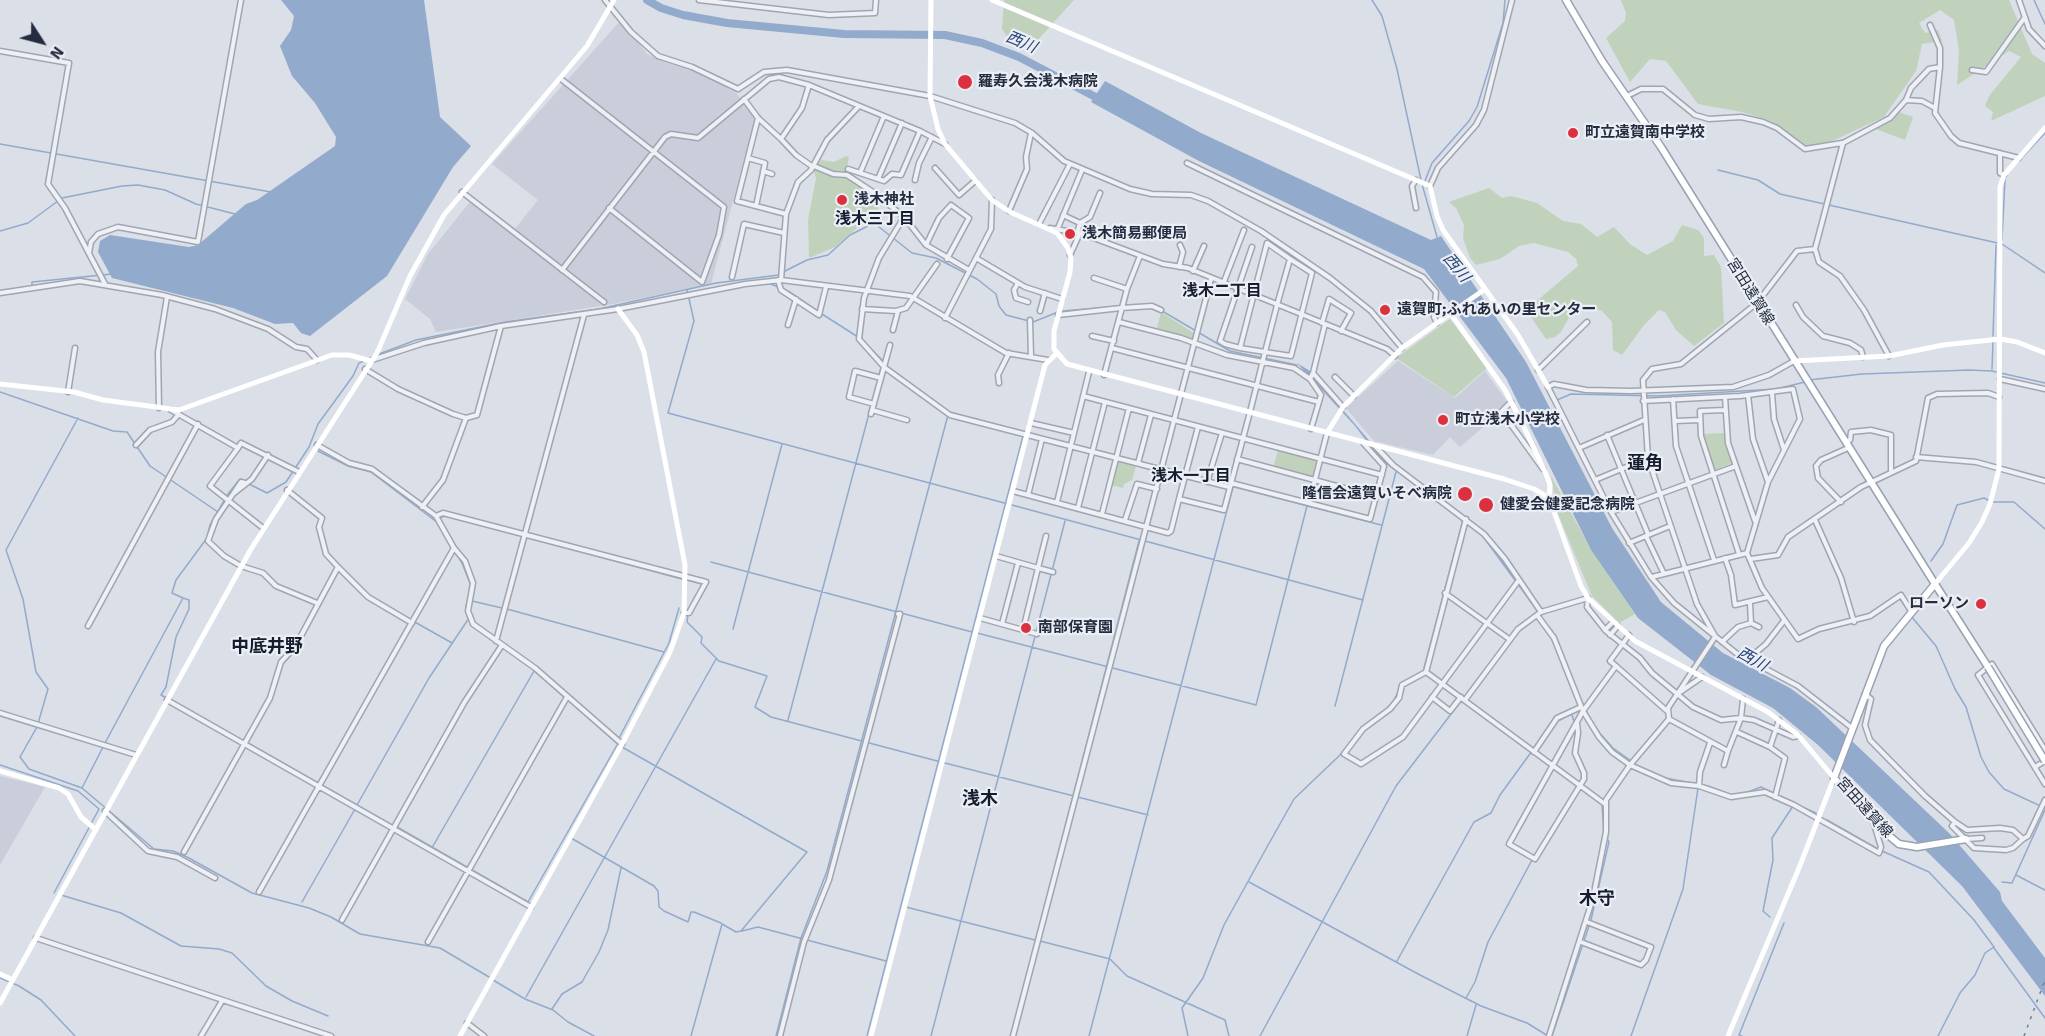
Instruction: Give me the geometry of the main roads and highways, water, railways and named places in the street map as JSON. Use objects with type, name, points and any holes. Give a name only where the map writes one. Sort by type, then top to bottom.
[{"type":"main road","name":"宮田遠賀線","points":[[1566,0],[1602,61],[1628,96],[2045,761]]},
{"type":"main road","name":"宮田遠賀線","points":[[1935,584],[1887,641],[1864,693],[1834,778],[1872,820],[1899,844],[1917,848],[1966,839]]},
{"type":"water","points":[[281,0],[424,0],[440,117],[471,146],[453,167],[387,276],[310,336],[301,333],[293,323],[275,324],[233,308],[112,278],[98,252],[100,241],[110,235],[189,247],[198,245],[246,204],[257,200],[335,146],[336,137],[315,103],[292,76],[280,46],[291,30],[294,16]]},
{"type":"water","points":[[1105,81],[1201,133],[1431,240],[1441,236],[1526,362],[1612,528],[1661,602],[1723,653],[1790,688],[1816,707],[1949,833],[2000,892],[2002,901],[2045,958],[2045,996],[1962,886],[1818,745],[1773,708],[1711,675],[1638,618],[1591,550],[1506,378],[1424,269],[1199,161],[1091,102]]},
{"type":"water","points":[[1297,363],[1310,371],[1389,464],[1482,533],[1504,561],[1538,613],[1481,535],[1381,460],[1355,426]]},
{"type":"waterway","name":"西川","points":[[647,0],[661,8],[683,15],[727,23],[844,34],[945,35],[982,43],[1019,57],[1105,102]]},
{"type":"waterway","points":[[1372,0],[1382,16],[1397,69],[1421,180]]},
{"type":"waterway","points":[[1425,181],[1432,163],[1469,121],[1477,107],[1503,23],[1505,0]]},
{"type":"waterway","points":[[2034,0],[2045,24]]},
{"type":"waterway","points":[[2019,161],[2045,133]]},
{"type":"waterway","points":[[0,144],[271,192]]},
{"type":"waterway","points":[[1718,170],[1758,180],[1780,194],[2002,244],[2045,273]]},
{"type":"waterway","points":[[2002,240],[2005,179]]},
{"type":"waterway","points":[[1422,184],[1437,237]]},
{"type":"waterway","points":[[0,231],[28,223],[62,198],[122,186],[138,185],[165,190],[196,204],[235,214]]},
{"type":"waterway","points":[[783,272],[807,260],[828,255],[850,235],[874,223],[912,253],[936,258],[977,279],[996,294],[999,306],[1006,315],[1033,322],[1058,312]]},
{"type":"waterway","points":[[1993,336],[1996,245]]},
{"type":"waterway","points":[[22,288],[32,286],[32,282],[112,274]]},
{"type":"waterway","points":[[379,354],[416,340],[505,322],[599,309],[716,283],[779,275]]},
{"type":"waterway","points":[[766,282],[790,292],[818,311]]},
{"type":"waterway","points":[[687,290],[694,321],[668,413],[1008,504]]},
{"type":"waterway","points":[[1125,305],[1145,305]]},
{"type":"waterway","points":[[1152,305],[1230,351],[1297,365]]},
{"type":"waterway","points":[[1063,311],[1121,306]]},
{"type":"waterway","points":[[822,314],[858,337]]},
{"type":"waterway","points":[[1992,369],[1993,341]]},
{"type":"waterway","points":[[864,342],[884,362]]},
{"type":"waterway","points":[[249,484],[267,493],[286,482],[309,447],[318,424],[353,376],[359,363],[364,361]]},
{"type":"waterway","points":[[879,375],[882,365]]},
{"type":"waterway","points":[[887,366],[949,412],[1070,444]]},
{"type":"waterway","points":[[1809,380],[1862,374],[1969,370],[1992,371],[2045,383]]},
{"type":"waterway","points":[[872,401],[878,380]]},
{"type":"waterway","points":[[1557,400],[1571,394],[1658,396],[1776,389],[1805,382]]},
{"type":"waterway","points":[[0,392],[113,431],[127,432],[150,466],[218,512]]},
{"type":"waterway","points":[[788,720],[871,406]]},
{"type":"waterway","points":[[776,1036],[801,938],[827,871],[948,415]]},
{"type":"waterway","points":[[78,418],[6,550],[23,599],[36,672],[48,689],[37,727],[20,757],[29,769],[82,788],[154,849],[173,851],[252,893],[309,908],[331,917],[360,934],[440,948],[489,977]]},
{"type":"waterway","points":[[867,1036],[1023,436]]},
{"type":"waterway","points":[[733,629],[782,444]]},
{"type":"waterway","points":[[1095,450],[1157,466]]},
{"type":"waterway","points":[[318,451],[348,466],[371,472],[438,523]]},
{"type":"waterway","points":[[1335,706],[1396,472]]},
{"type":"waterway","points":[[105,743],[183,598],[172,593],[176,580],[207,538],[210,525],[228,494],[240,479],[246,481]]},
{"type":"waterway","points":[[1231,486],[1381,525]]},
{"type":"waterway","points":[[1089,1036],[1233,487]]},
{"type":"waterway","points":[[1931,561],[1943,544],[1957,505],[1984,498],[1988,500]]},
{"type":"waterway","points":[[1992,502],[2014,502],[2045,529]]},
{"type":"waterway","points":[[1012,505],[1363,600]]},
{"type":"waterway","points":[[977,633],[1256,705],[1307,506]]},
{"type":"waterway","points":[[438,518],[446,516],[508,532]]},
{"type":"waterway","points":[[1423,672],[1463,520]]},
{"type":"waterway","points":[[931,1036],[1065,521]]},
{"type":"waterway","points":[[323,522],[321,527],[328,553],[344,571]]},
{"type":"waterway","points":[[440,527],[462,563],[471,586]]},
{"type":"waterway","points":[[533,539],[682,579]]},
{"type":"waterway","points":[[1011,1036],[1139,541]]},
{"type":"waterway","points":[[711,562],[972,632]]},
{"type":"waterway","points":[[687,580],[702,584]]},
{"type":"waterway","points":[[183,598],[189,600],[189,609],[176,637],[166,687],[161,695],[243,741]]},
{"type":"waterway","points":[[468,599],[466,607],[468,620],[494,641]]},
{"type":"waterway","points":[[1900,599],[1909,612]]},
{"type":"waterway","points":[[472,601],[502,608]]},
{"type":"waterway","points":[[618,740],[669,643],[679,608]]},
{"type":"waterway","points":[[507,609],[664,652]]},
{"type":"waterway","points":[[1519,626],[1535,614]]},
{"type":"waterway","points":[[688,615],[687,622],[702,637],[701,643],[719,661],[767,676],[755,707],[771,717],[941,762]]},
{"type":"waterway","points":[[1540,616],[1556,636],[1563,655]]},
{"type":"waterway","points":[[1911,616],[1936,646],[1955,689],[1966,707],[1981,757],[1989,772],[2004,789],[2045,808]]},
{"type":"waterway","points":[[413,621],[452,643]]},
{"type":"waterway","points":[[357,805],[429,678],[467,621]]},
{"type":"waterway","points":[[1464,697],[1516,629]]},
{"type":"waterway","points":[[498,644],[534,670],[564,697]]},
{"type":"waterway","points":[[526,997],[716,659]]},
{"type":"waterway","points":[[1428,670],[1463,696]]},
{"type":"waterway","points":[[433,846],[534,671]]},
{"type":"waterway","points":[[1366,725],[1392,704],[1399,690]]},
{"type":"waterway","points":[[1580,699],[1596,729],[1613,748],[1641,768]]},
{"type":"waterway","points":[[568,700],[618,744]]},
{"type":"waterway","points":[[1260,1036],[1396,786],[1461,701]]},
{"type":"waterway","points":[[1556,722],[1579,710]]},
{"type":"waterway","points":[[1572,715],[1575,725]]},
{"type":"waterway","points":[[1574,745],[1576,732]]},
{"type":"waterway","points":[[1188,1036],[1182,1008],[1203,978],[1224,925],[1267,847],[1294,799],[1340,755],[1356,735]]},
{"type":"waterway","points":[[248,743],[392,825]]},
{"type":"waterway","points":[[397,827],[528,902],[617,745]]},
{"type":"waterway","points":[[82,788],[103,747]]},
{"type":"waterway","points":[[622,747],[807,852],[741,931],[736,932],[722,924],[691,1036]]},
{"type":"waterway","points":[[1397,961],[1474,822],[1491,813],[1500,795],[1532,751]]},
{"type":"waterway","points":[[945,763],[1148,815]]},
{"type":"waterway","points":[[0,765],[78,791],[99,809],[54,893]]},
{"type":"waterway","points":[[1603,800],[1628,765]]},
{"type":"waterway","points":[[1581,782],[1582,772]]},
{"type":"waterway","points":[[1665,778],[1708,786],[1732,795]]},
{"type":"waterway","points":[[1743,794],[1761,787],[1779,796]]},
{"type":"waterway","points":[[1631,1036],[1683,889],[1698,788]]},
{"type":"waterway","points":[[1786,800],[1816,813]]},
{"type":"waterway","points":[[1602,805],[1604,833]]},
{"type":"waterway","points":[[1770,917],[1763,911],[1773,860],[1772,838],[1793,806]]},
{"type":"waterway","points":[[302,902],[355,809]]},
{"type":"waterway","points":[[2002,882],[2012,883],[2045,810]]},
{"type":"waterway","points":[[1827,820],[1878,849]]},
{"type":"waterway","points":[[1552,1036],[1591,920],[1609,842],[1606,837]]},
{"type":"waterway","points":[[571,838],[654,886],[658,891],[659,907],[664,911],[688,922],[691,912],[694,912],[721,923]]},
{"type":"waterway","points":[[1882,851],[1929,872],[1974,920],[1994,947],[1985,953],[1975,975],[1960,993],[1938,1036]]},
{"type":"waterway","points":[[1466,998],[1475,982],[1488,942],[1532,860]]},
{"type":"waterway","points":[[552,1009],[562,994],[582,982],[599,952],[608,930],[621,868]]},
{"type":"waterway","points":[[2016,875],[2045,890]]},
{"type":"waterway","points":[[1249,882],[1420,975],[1481,1006],[1527,1023],[1548,1036]]},
{"type":"waterway","points":[[61,895],[121,913],[181,946],[219,949],[232,953],[266,986],[292,1001],[328,1016]]},
{"type":"waterway","points":[[906,907],[1035,940]]},
{"type":"waterway","points":[[1742,1036],[1739,1035],[1784,923]]},
{"type":"waterway","points":[[742,931],[758,927],[886,961]]},
{"type":"waterway","points":[[1040,941],[1110,959],[1127,976],[1225,1020],[1229,1036]]},
{"type":"waterway","points":[[1994,948],[2045,1018]]},
{"type":"waterway","points":[[0,978],[19,986],[41,1000],[75,1036]]},
{"type":"waterway","points":[[493,980],[525,999],[553,1010],[568,1022],[594,1036]]},
{"type":"waterway","points":[[1467,1036],[1476,1005]]},
{"type":"railway","points":[[2024,1036],[2045,980]]},
{"type":"place","name":"羅寿久会浅木病院","points":[[965,82]]},
{"type":"place","name":"町立遠賀南中学校","points":[[1573,133]]},
{"type":"place","name":"浅木神社","points":[[842,200]]},
{"type":"place","name":"浅木簡易郵便局","points":[[1070,234]]},
{"type":"place","name":"遠賀町;ふれあいの里センター","points":[[1385,310]]},
{"type":"place","name":"町立浅木小学校","points":[[1443,420]]},
{"type":"place","name":"隆信会遠賀いそべ病院","points":[[1465,494]]},
{"type":"place","name":"健愛会健愛記念病院","points":[[1486,505]]},
{"type":"place","name":"ローソン","points":[[1981,604]]},
{"type":"place","name":"南部保育園","points":[[1026,628]]},
{"type":"district","name":"浅木三丁目","points":[[875,220]]},
{"type":"district","name":"浅木二丁目","points":[[1222,292]]},
{"type":"district","name":"蓮角","points":[[1645,464]]},
{"type":"district","name":"浅木一丁目","points":[[1191,477]]},
{"type":"district","name":"中底井野","points":[[267,647]]},
{"type":"district","name":"浅木","points":[[980,799]]},
{"type":"district","name":"木守","points":[[1597,899]]}]
